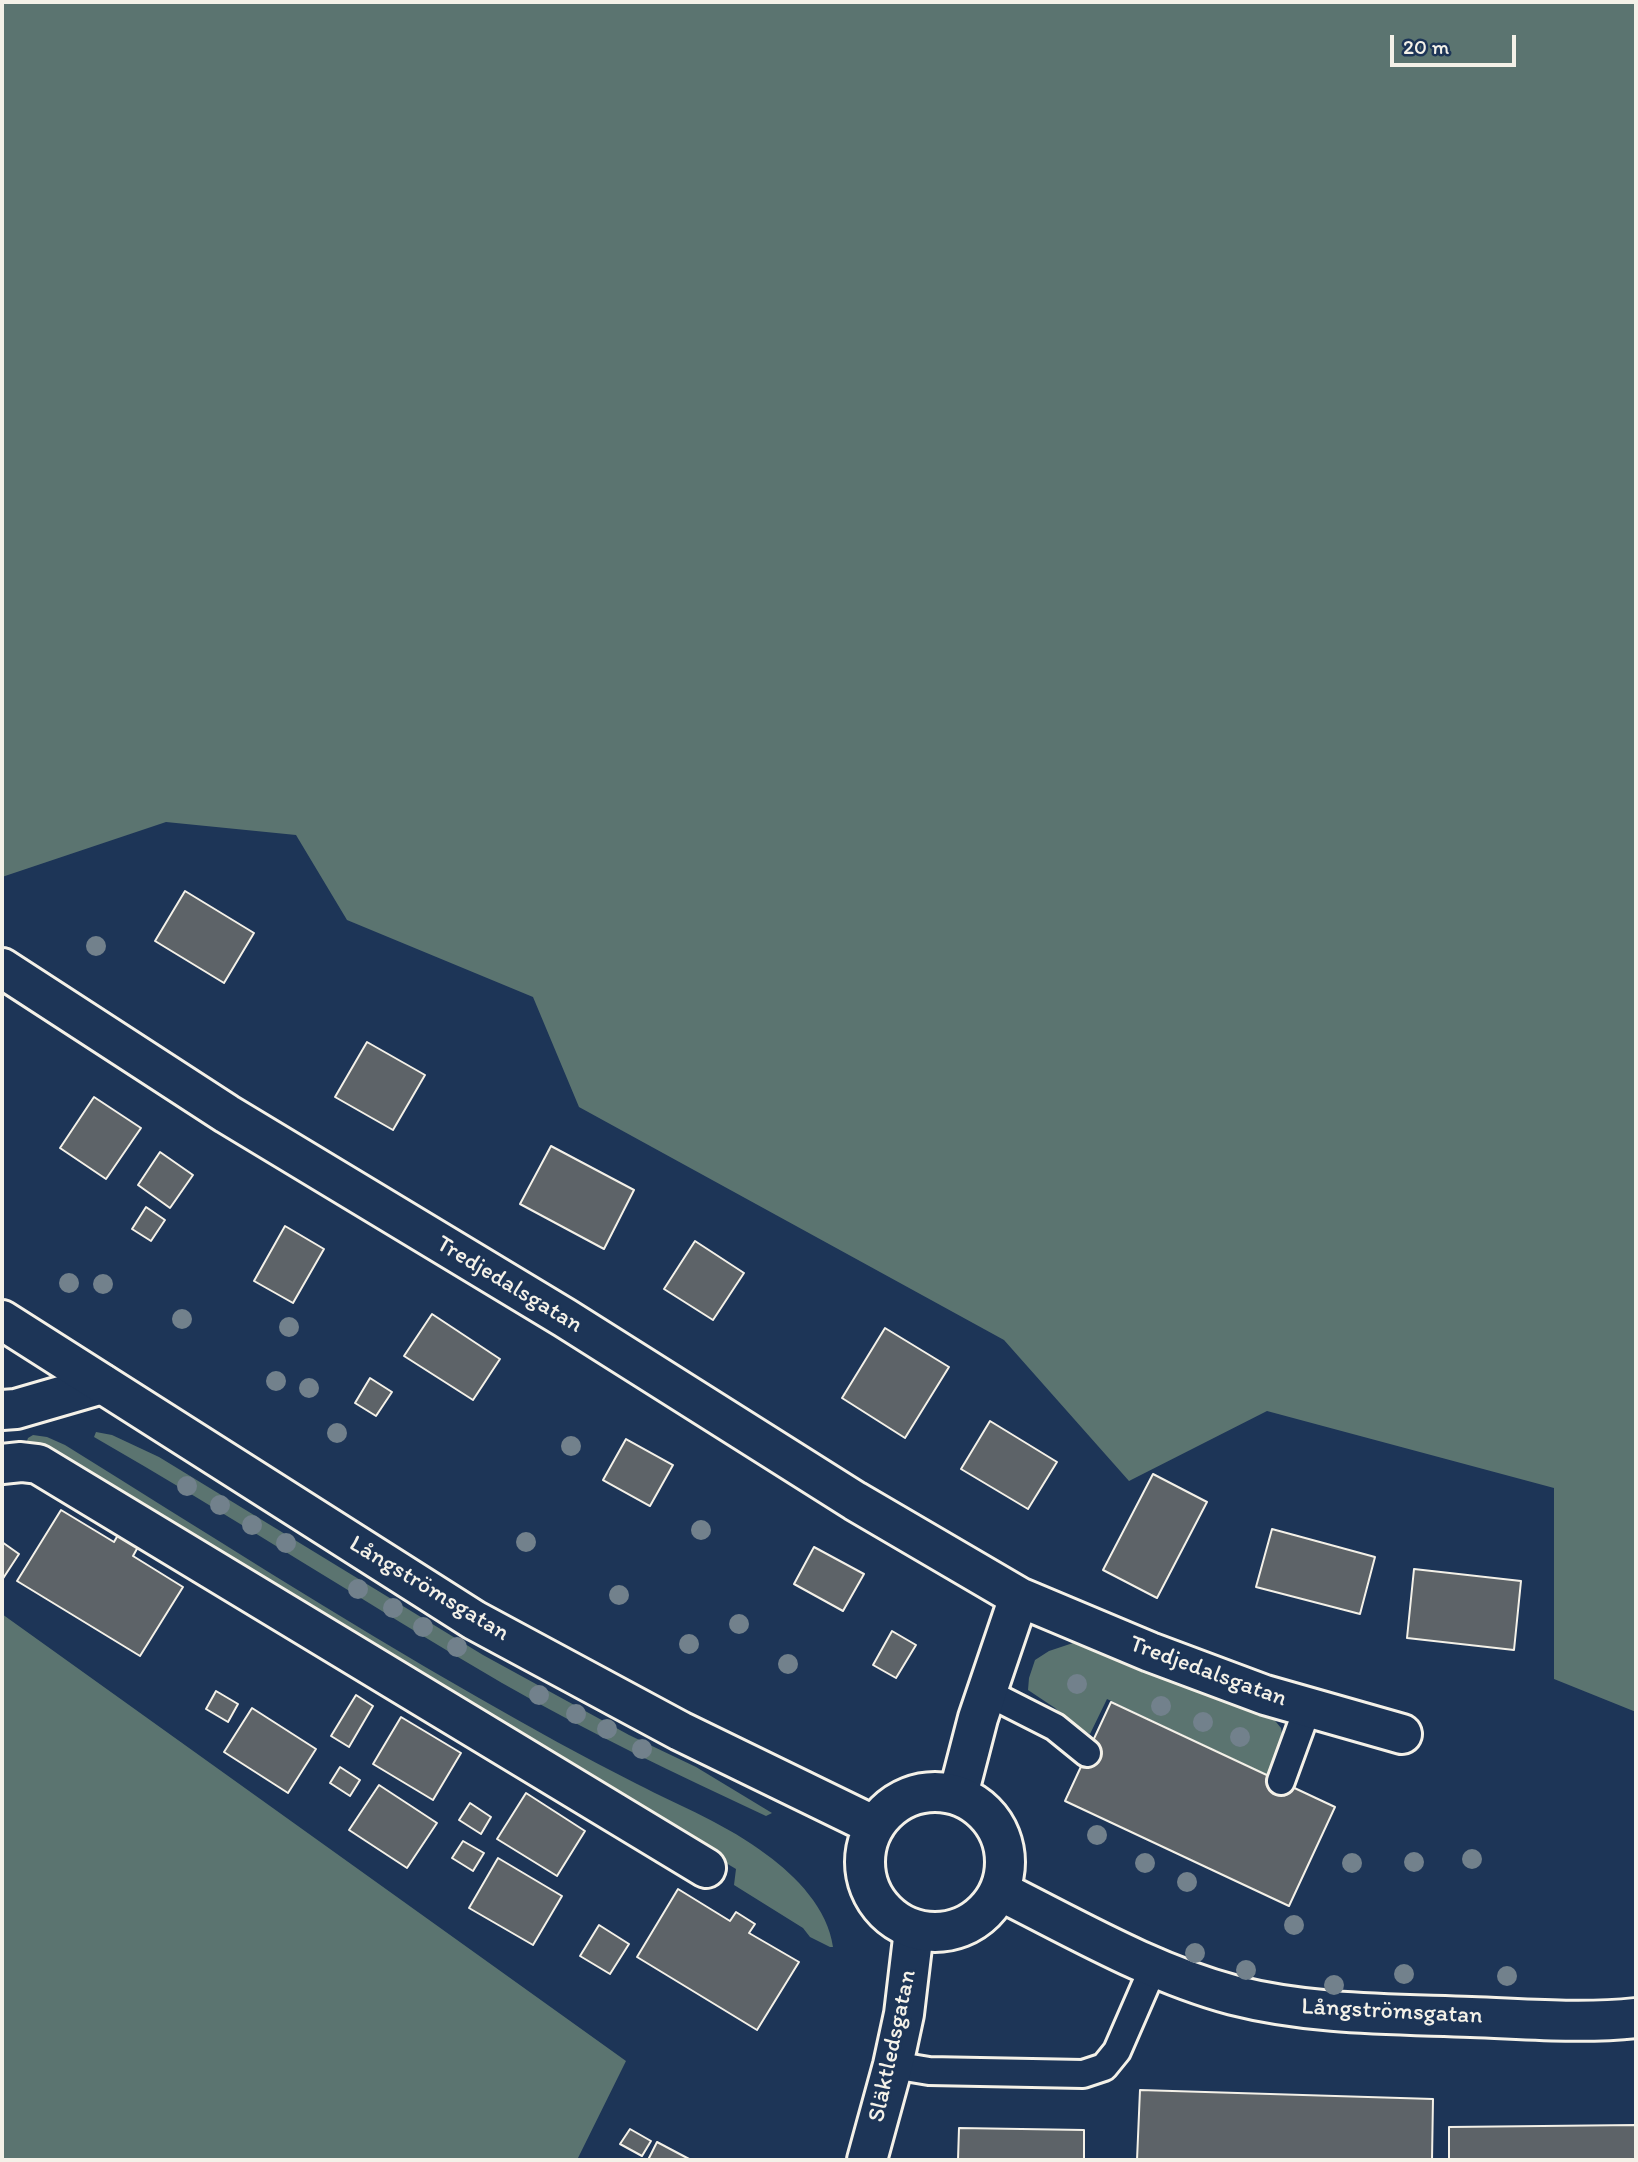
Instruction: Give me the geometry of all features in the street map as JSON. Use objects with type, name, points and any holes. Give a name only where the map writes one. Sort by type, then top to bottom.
[{"type":"street","name":"Tredjedalsgatan","points":[[2,968],[227,1114],[565,1318],[855,1501],[1019,1597],[1150,1652],[1265,1695],[1402,1734]]},
{"type":"street","name":"Långströmsgatan","points":[[2,1320],[474,1620],[680,1731],[875,1826]]},
{"type":"street","points":[[2,1410],[16,1409],[102,1384]]},
{"type":"street","points":[[2,1464],[38,1464],[706,1868]]},
{"type":"street","points":[[958,1796],[986,1692],[1019,1597]]},
{"type":"street","points":[[939,1792],[958,1796],[976,1804],[990,1817],[1000,1834],[1005,1853],[1005,1872],[1000,1891],[989,1909],[973,1922],[954,1931],[934,1933],[914,1930],[895,1921],[880,1906],[869,1888],[864,1867],[866,1846],[875,1826],[886,1811],[902,1800],[920,1793],[939,1792]]},
{"type":"street","name":"Långströmsgatan","points":[[1000,1891],[1154,1966],[1232,1994],[1281,2006],[1335,2012],[1605,2021],[1636,2018]]},
{"type":"street","name":"Släktledsgatan","points":[[866,2160],[893,2065],[904,2014],[914,1930]]},
{"type":"lane","points":[[986,1692],[1055,1727],[1087,1753]]},
{"type":"lane","points":[[1281,1781],[1308,1707]]},
{"type":"lane","points":[[893,2065],[929,2071],[1083,2074],[1104,2067],[1117,2052],[1154,1966]]},
{"type":"green space","points":[[2,2],[1636,2],[1636,1712],[1554,1679],[1554,1488],[1267,1411],[1129,1481],[1004,1340],[579,1107],[533,997],[347,920],[296,835],[166,822],[2,877]]},
{"type":"green space","points":[[96,1432],[112,1435],[159,1457],[483,1655],[629,1735],[696,1767],[772,1813],[766,1816],[666,1768],[502,1683],[94,1437]]},
{"type":"green space","points":[[33,1435],[47,1437],[65,1445],[323,1605],[499,1709],[752,1844],[778,1863],[809,1895],[825,1920],[833,1947],[810,1937],[803,1928],[734,1885],[736,1869],[26,1444],[28,1438]]},
{"type":"green space","points":[[2,1614],[626,2061],[577,2160],[2,2160]]},
{"type":"green space","points":[[1073,1643],[1272,1717],[1281,1728],[1283,1739],[1272,1777],[1107,1699],[1090,1734],[1072,1725],[1055,1708],[1028,1690],[1035,1660],[1049,1651]]},
{"type":"building","points":[[185,891],[254,933],[224,983],[155,941]]},
{"type":"building","points":[[367,1042],[425,1075],[393,1130],[335,1097]]},
{"type":"building","points":[[94,1097],[141,1128],[106,1179],[60,1148]]},
{"type":"building","points":[[551,1146],[634,1190],[604,1249],[520,1204]]},
{"type":"building","points":[[160,1152],[193,1175],[170,1208],[138,1185]]},
{"type":"building","points":[[146,1207],[165,1220],[151,1241],[132,1229]]},
{"type":"building","points":[[285,1226],[324,1249],[293,1303],[254,1281]]},
{"type":"building","points":[[695,1241],[744,1273],[713,1320],[664,1289]]},
{"type":"building","points":[[432,1314],[500,1359],[473,1400],[404,1356]]},
{"type":"building","points":[[885,1328],[949,1367],[905,1438],[842,1398]]},
{"type":"building","points":[[370,1378],[392,1392],[376,1416],[355,1403]]},
{"type":"building","points":[[990,1421],[1057,1462],[1028,1509],[961,1469]]},
{"type":"building","points":[[626,1439],[673,1465],[650,1506],[603,1480]]},
{"type":"building","points":[[1153,1474],[1207,1502],[1157,1598],[1103,1570]]},
{"type":"building","points":[[61,1510],[114,1542],[118,1535],[138,1547],[133,1556],[183,1587],[140,1656],[17,1581]]},
{"type":"building","points":[[1272,1529],[1375,1557],[1360,1614],[1256,1587]]},
{"type":"building","points":[[2,1542],[19,1554],[2,1580]]},
{"type":"building","points":[[814,1547],[864,1574],[843,1611],[794,1584]]},
{"type":"building","points":[[1414,1569],[1521,1581],[1514,1650],[1407,1638]]},
{"type":"building","points":[[892,1631],[916,1645],[896,1678],[873,1665]]},
{"type":"building","points":[[216,1691],[238,1704],[228,1722],[206,1709]]},
{"type":"building","points":[[356,1695],[373,1706],[349,1747],[331,1736]]},
{"type":"building","points":[[1111,1702],[1335,1807],[1289,1906],[1065,1801]]},
{"type":"building","points":[[252,1708],[316,1749],[288,1793],[224,1752]]},
{"type":"building","points":[[401,1717],[461,1753],[433,1800],[373,1764]]},
{"type":"building","points":[[340,1767],[360,1780],[350,1796],[330,1783]]},
{"type":"building","points":[[379,1785],[437,1823],[407,1868],[349,1830]]},
{"type":"building","points":[[526,1793],[585,1831],[557,1876],[497,1839]]},
{"type":"building","points":[[470,1803],[491,1817],[481,1834],[459,1820]]},
{"type":"building","points":[[463,1841],[484,1853],[473,1871],[452,1858]]},
{"type":"building","points":[[498,1858],[562,1896],[533,1945],[469,1908]]},
{"type":"building","points":[[678,1889],[730,1921],[736,1912],[755,1924],[749,1933],[799,1962],[757,2030],[637,1957]]},
{"type":"building","points":[[599,1925],[629,1944],[610,1974],[580,1956]]},
{"type":"building","points":[[1140,2090],[1433,2099],[1432,2160],[1137,2160]]},
{"type":"building","points":[[1636,2125],[1636,2160],[1449,2160],[1449,2127]]},
{"type":"building","points":[[959,2128],[1084,2130],[1084,2160],[958,2160]]},
{"type":"building","points":[[630,2129],[651,2141],[642,2156],[620,2144]]},
{"type":"building","points":[[657,2142],[691,2160],[648,2160]]}]
